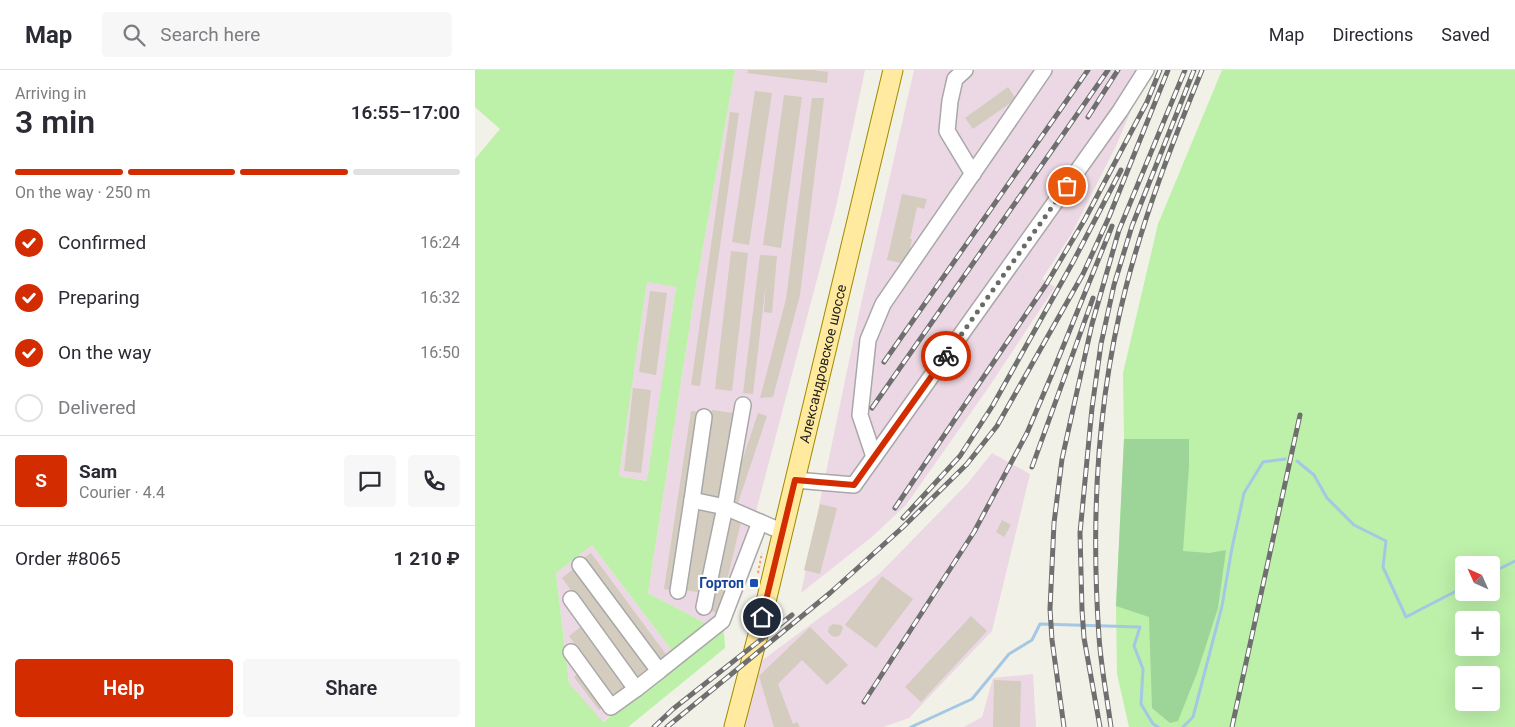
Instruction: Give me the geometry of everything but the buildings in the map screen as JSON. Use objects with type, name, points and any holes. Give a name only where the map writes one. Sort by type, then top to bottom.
[{"type":"main road","name":"Александровское шоссе","points":[[734,727],[783,532],[893,70]]},
{"type":"lane","points":[[965,70],[955,79],[950,101],[947,132],[973,174]]},
{"type":"lane","points":[[874,457],[860,415],[868,340],[883,304],[1044,70]]},
{"type":"lane","points":[[795,480],[854,485],[1120,111],[1146,70]]},
{"type":"lane","points":[[704,607],[725,508],[743,405]]},
{"type":"lane","points":[[678,590],[704,418]]},
{"type":"lane","points":[[692,500],[725,508],[783,532]]},
{"type":"lane","points":[[571,652],[611,707],[722,621],[760,522]]},
{"type":"lane","points":[[580,565],[659,671]]},
{"type":"lane","points":[[571,599],[636,689]]},
{"type":"shaded area","points":[[735,70],[865,70],[836,207],[724,633],[648,593],[696,286]]},
{"type":"shaded area","points":[[914,70],[1153,70],[1132,108],[1116,146],[1072,233],[1042,279],[1055,287],[991,384],[906,505],[873,536],[801,593],[859,313]]},
{"type":"shaded area","points":[[647,282],[676,286],[648,481],[619,476]]},
{"type":"shaded area","points":[[992,453],[1030,474],[992,631],[909,718],[883,727],[743,727],[760,662],[879,574],[967,484]]},
{"type":"shaded area","points":[[592,545],[679,660],[602,722],[569,683],[556,573]]},
{"type":"shaded area","points":[[1033,674],[1036,727],[964,727],[982,717],[993,678]]},
{"type":"green space","points":[[475,70],[735,70],[696,286],[648,593],[724,633],[725,648],[628,727],[475,727],[475,159],[500,129],[475,107]],"holes":[[[647,282],[676,287],[647,481],[619,476]],[[592,545],[679,660],[603,722],[569,683],[556,573]]]},
{"type":"green space","points":[[1222,70],[1515,70],[1515,727],[1129,727],[1117,674],[1116,606],[1124,439],[1123,373],[1158,224]]},
{"type":"green space","points":[[1124,439],[1189,439],[1183,551],[1209,553],[1226,550],[1218,608],[1197,673],[1178,721],[1170,723],[1152,708],[1149,617],[1116,606]]},
{"type":"waterway","points":[[1183,727],[1193,717],[1222,606],[1244,493],[1263,462],[1285,459]]},
{"type":"waterway","points":[[1297,461],[1314,475],[1327,498],[1354,525],[1386,541],[1383,567],[1406,617],[1455,592]]},
{"type":"waterway","points":[[1500,568],[1515,561]]},
{"type":"waterway","points":[[911,727],[972,699],[1009,654],[1032,640],[1040,624],[1140,627],[1134,646],[1143,669],[1141,704],[1153,724],[1158,727]]},
{"type":"railway","points":[[884,362],[1088,70]]},
{"type":"railway","points":[[872,408],[1108,70]]},
{"type":"railway","points":[[1088,117],[1118,70]]},
{"type":"railway","points":[[895,508],[1047,283],[1085,219],[1147,102],[1160,70]]},
{"type":"railway","points":[[667,727],[830,593],[903,527],[967,464],[997,426],[1083,274],[1109,217],[1168,70]]},
{"type":"railway","points":[[1064,727],[1052,640],[1050,609],[1054,523],[1062,459],[1092,324],[1119,230],[1185,70]]},
{"type":"railway","points":[[1100,727],[1084,638],[1080,533],[1092,408],[1101,344],[1114,285],[1132,226],[1194,70]]},
{"type":"railway","points":[[1111,727],[1100,648],[1096,550],[1096,505],[1108,373],[1126,287],[1142,232],[1170,150],[1202,70]]},
{"type":"railway","points":[[903,518],[960,456],[993,405],[1073,262],[1121,170]]},
{"type":"railway","points":[[864,702],[974,532],[1027,433],[1112,226]]},
{"type":"railway","points":[[1032,467],[1093,298]]},
{"type":"railway","points":[[1232,727],[1300,415]]},
{"type":"railway","points":[[654,727],[673,709],[792,615]]},
{"type":"way so far","points":[[946,356],[1067,186]]},
{"type":"place","name":"Гортоп","points":[[754,583]]},
{"type":"route","points":[[762,617],[795,480],[854,485],[946,356]]}]
